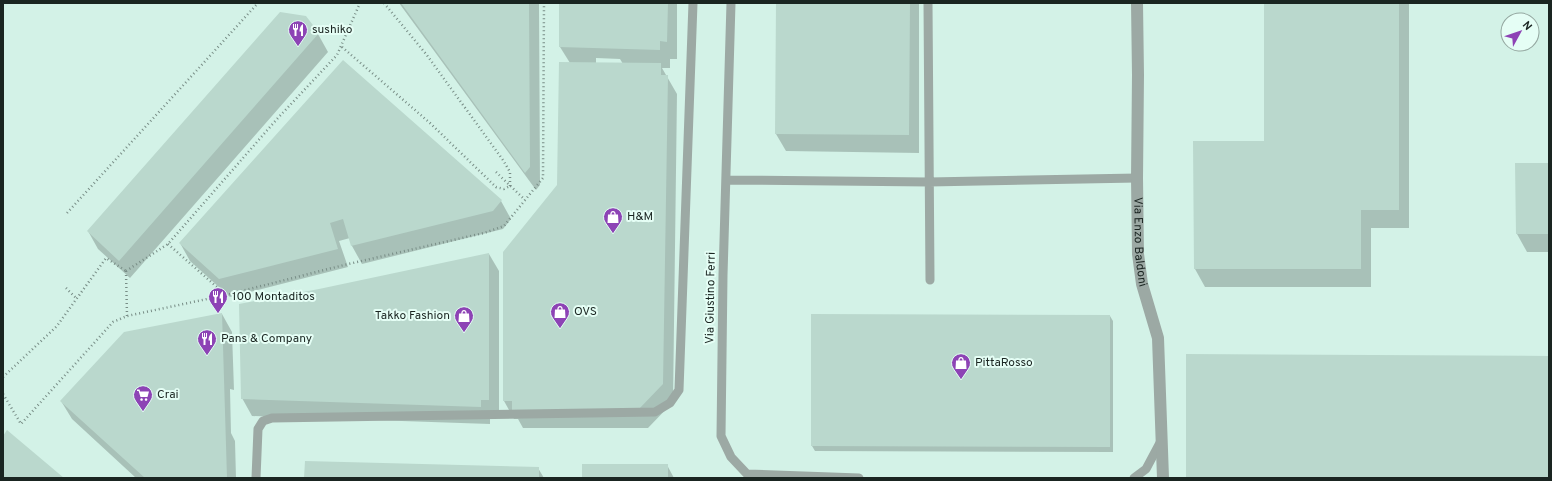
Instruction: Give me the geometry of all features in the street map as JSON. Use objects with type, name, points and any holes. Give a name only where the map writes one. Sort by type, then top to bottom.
[{"type":"street","name":"Via Enzo Baldoni","points":[[1137,3],[1138,254],[1142,284],[1158,338],[1163,478]]},
{"type":"lane","points":[[256,478],[258,429],[263,421],[272,418],[655,412],[670,403],[679,390],[693,3]]},
{"type":"lane","name":"Via Giustino Ferri","points":[[731,3],[726,180],[722,440],[731,457],[748,474],[859,478]]},
{"type":"lane","points":[[928,3],[930,280]]},
{"type":"lane","points":[[726,180],[929,182],[1137,178]]},
{"type":"lane","points":[[1134,478],[1146,469],[1162,438]]},
{"type":"path","points":[[67,213],[258,3]]},
{"type":"path","points":[[126,271],[168,244],[277,119],[337,55],[342,47],[360,3]]},
{"type":"path","points":[[384,3],[426,54],[503,160],[510,172],[510,186]]},
{"type":"path","points":[[3,394],[21,424],[113,322],[127,316],[226,295],[484,234],[504,226],[543,178],[544,3]]},
{"type":"path","points":[[342,47],[430,123],[496,187],[504,189],[510,186]]},
{"type":"path","points":[[496,172],[525,200]]},
{"type":"path","points":[[168,244],[226,295]]},
{"type":"path","points":[[3,377],[57,326],[106,258],[126,271]]},
{"type":"path","points":[[126,271],[127,316]]},
{"type":"path","points":[[66,288],[77,299]]},
{"type":"building","points":[[401,3],[529,3],[530,167],[525,173]]},
{"type":"building","points":[[559,3],[668,3],[667,42],[660,41],[660,50],[559,47]]},
{"type":"building","points":[[776,3],[910,3],[909,135],[775,134]]},
{"type":"building","points":[[1264,3],[1399,3],[1399,210],[1361,210],[1361,269],[1194,269],[1193,141],[1264,141]]},
{"type":"building","points":[[280,12],[306,16],[319,33],[119,261],[87,231]]},
{"type":"building","points":[[343,60],[502,200],[493,211],[351,246],[343,219],[330,223],[338,249],[219,279],[179,243]]},
{"type":"building","points":[[559,62],[661,63],[661,75],[668,75],[663,384],[638,410],[512,410],[512,401],[503,401],[503,252],[557,185]]},
{"type":"building","points":[[1515,163],[1549,163],[1549,234],[1516,234]]},
{"type":"building","points":[[489,253],[489,400],[481,400],[481,407],[241,399],[239,304],[319,289]]},
{"type":"building","name":"Crai","points":[[222,313],[227,478],[145,478],[60,401],[124,332]]},
{"type":"building","name":"PittaRosso","points":[[811,314],[1110,315],[1110,447],[811,446]]},
{"type":"building","points":[[1186,354],[1549,356],[1549,478],[1186,478]]},
{"type":"building","points":[[7,430],[64,478],[3,478],[3,436]]},
{"type":"building","points":[[305,461],[539,467],[539,478],[304,478]]},
{"type":"building","points":[[582,464],[668,464],[668,478],[582,478]]},
{"type":"place","name":"sushiko","points":[[298,47]]},
{"type":"place","name":"H&M","points":[[613,234]]},
{"type":"place","name":"100 Montaditos","points":[[218,314]]},
{"type":"place","name":"OVS","points":[[560,329]]},
{"type":"place","name":"Takko Fashion","points":[[464,333]]},
{"type":"place","name":"Pans & Company","points":[[207,356]]},
{"type":"place","name":"PittaRosso","points":[[961,380]]},
{"type":"place","name":"Crai","points":[[143,412]]}]
